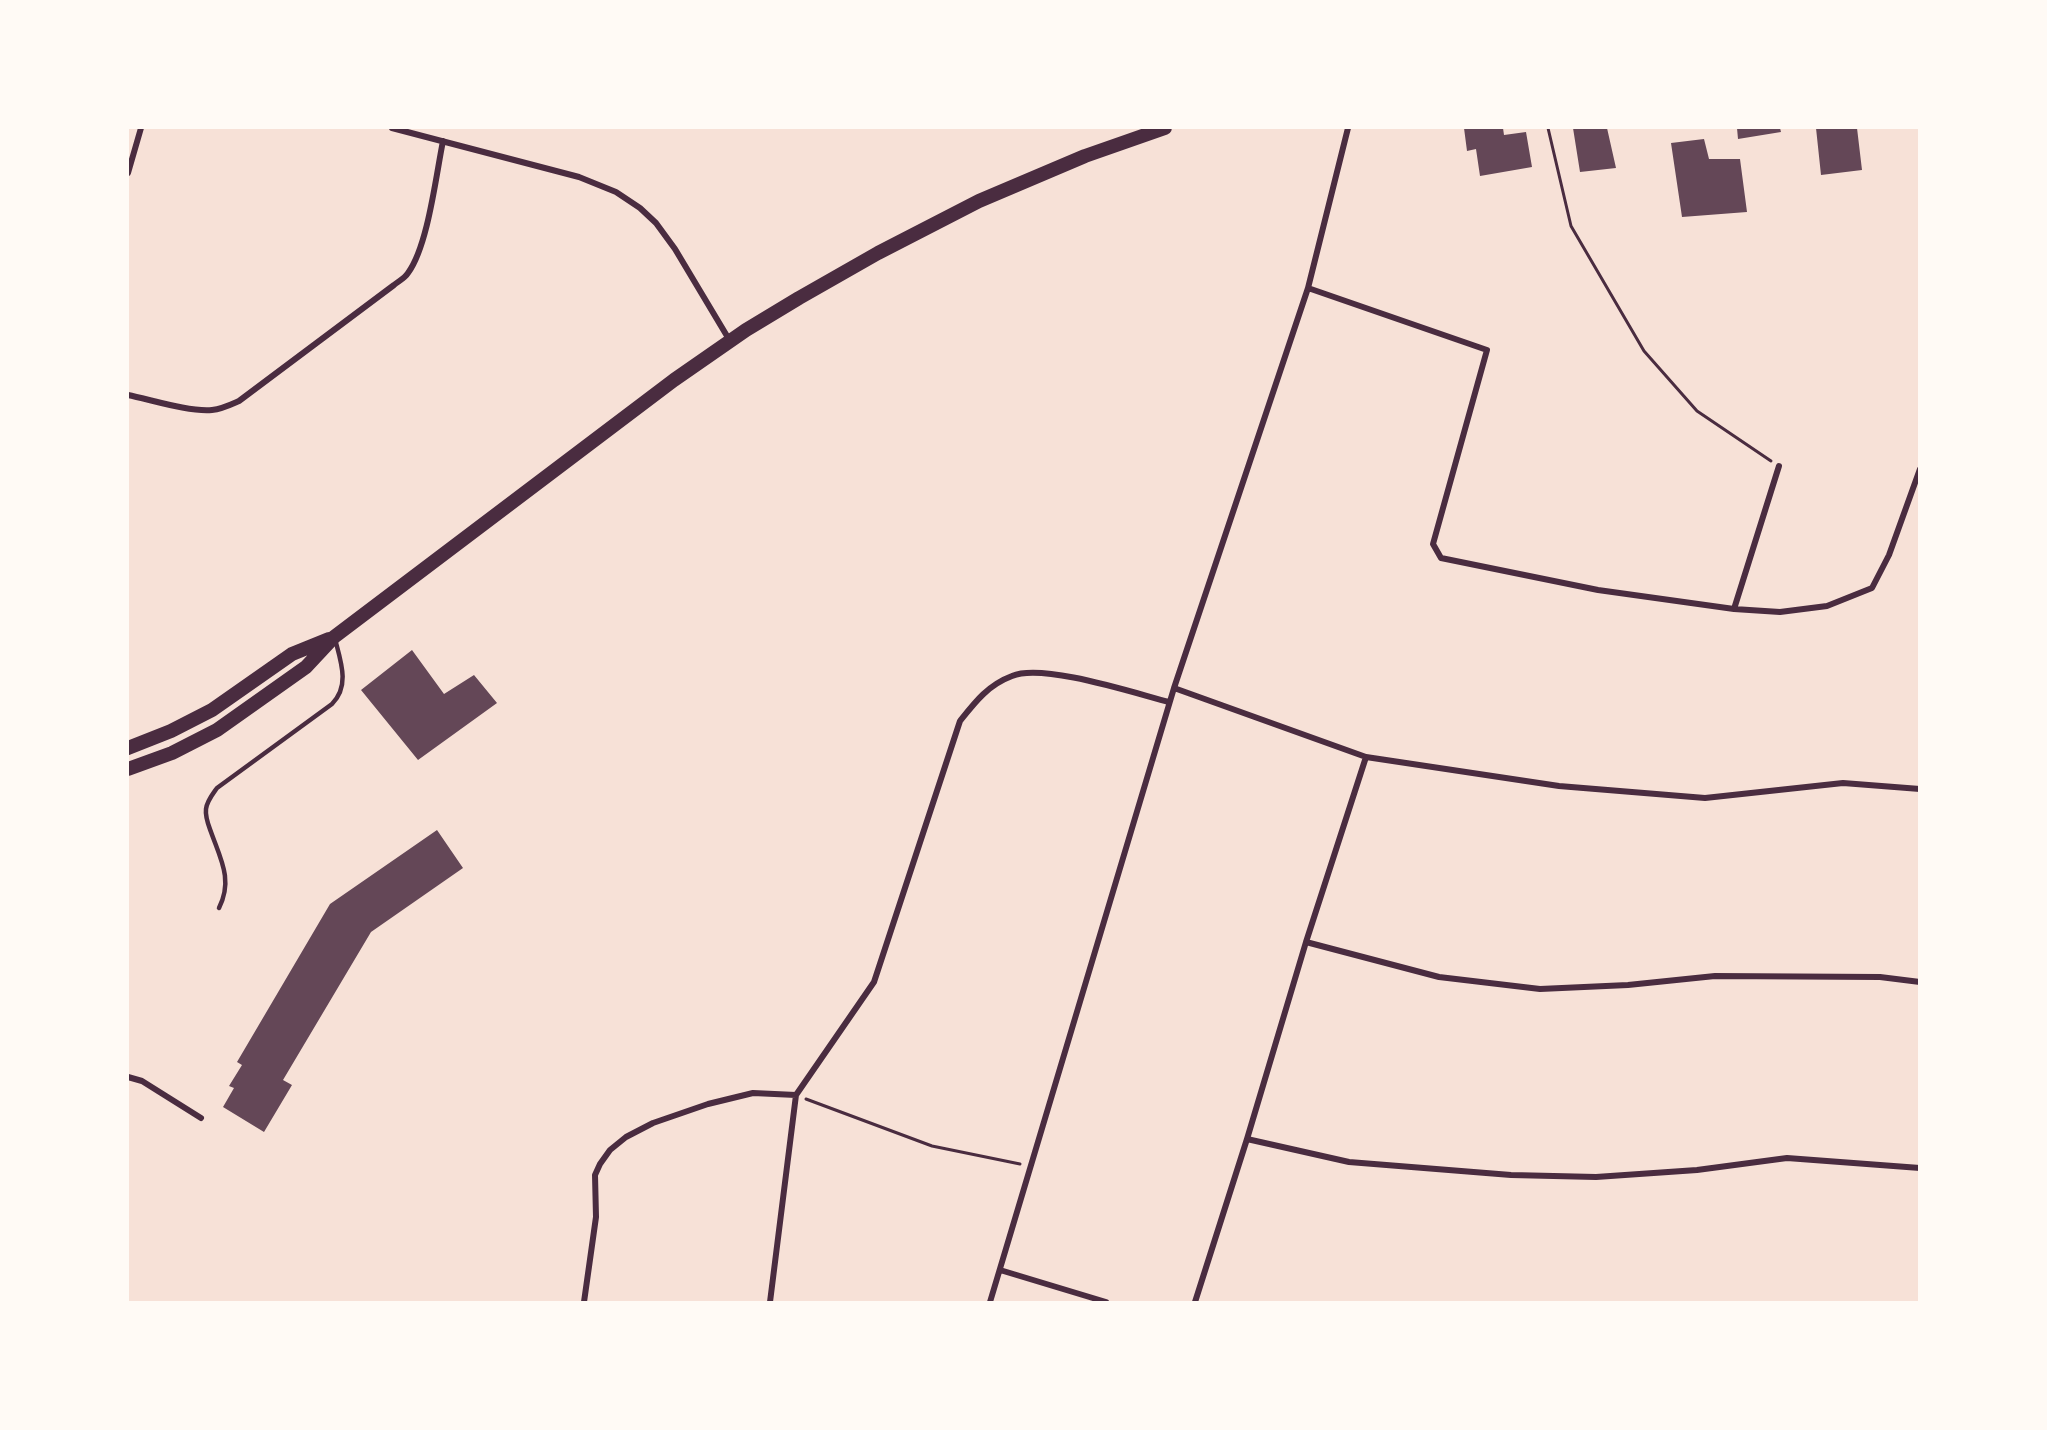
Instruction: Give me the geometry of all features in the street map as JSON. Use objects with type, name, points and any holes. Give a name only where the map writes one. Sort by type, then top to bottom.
[{"type":"main road","points":[[128,769],[172,753],[217,730],[306,668],[334,637],[674,380],[730,341],[799,298],[878,253],[979,201],[1085,156],[1165,128]]},
{"type":"main road","points":[[128,747],[171,731],[212,710],[292,654],[334,637]]},
{"type":"street","points":[[128,173],[141,128]]},
{"type":"street","points":[[392,128],[579,177],[616,192],[640,207],[656,223],[675,249],[730,341]]},
{"type":"street","points":[[990,1302],[1174,688],[1308,288],[1348,128]]},
{"type":"street","points":[[128,395],[197,410],[226,407],[239,401],[408,274],[423,240],[443,141]]},
{"type":"street","points":[[1308,288],[1486,350],[1433,544],[1441,558],[1598,590],[1734,609],[1780,612],[1827,606],[1872,588],[1889,555],[1920,469]]},
{"type":"street","points":[[1734,609],[1779,466]]},
{"type":"street","points":[[770,1302],[796,1095],[874,982],[960,721],[981,694],[1013,675],[1029,672],[1055,674],[1170,702]]},
{"type":"street","points":[[1174,688],[1366,757],[1559,786],[1705,798],[1843,783],[1920,789]]},
{"type":"street","points":[[1195,1302],[1306,942],[1366,757]]},
{"type":"street","points":[[1306,942],[1439,977],[1540,989],[1628,985],[1715,976],[1880,977],[1920,982]]},
{"type":"street","points":[[128,1077],[141,1081],[201,1118]]},
{"type":"street","points":[[584,1302],[596,1217],[595,1175],[610,1150],[626,1137],[653,1123],[708,1104],[753,1093],[796,1095]]},
{"type":"street","points":[[1247,1139],[1349,1162],[1511,1175],[1607,1176],[1696,1170],[1787,1158],[1920,1168]]},
{"type":"street","points":[[1000,1270],[1106,1302]]},
{"type":"lane","points":[[219,909],[225,896],[225,870],[206,818],[209,799],[217,788],[340,696],[343,685],[342,667],[334,637]]},
{"type":"path","points":[[1548,128],[1571,226],[1644,351],[1697,411],[1779,466]]},
{"type":"path","points":[[796,1095],[932,1146],[1031,1166]]},
{"type":"building","points":[[1464,128],[1503,128],[1504,135],[1526,132],[1532,167],[1480,176],[1476,149],[1467,151]]},
{"type":"building","points":[[1573,128],[1607,128],[1616,168],[1580,172]]},
{"type":"building","points":[[1737,128],[1780,128],[1781,132],[1738,139]]},
{"type":"building","points":[[1816,128],[1857,128],[1862,170],[1821,175]]},
{"type":"building","points":[[1704,139],[1709,159],[1740,159],[1747,212],[1682,217],[1671,143]]},
{"type":"building","points":[[412,650],[444,694],[474,675],[497,703],[418,760],[361,690]]},
{"type":"building","points":[[437,830],[463,868],[371,932],[283,1080],[292,1085],[264,1132],[223,1107],[234,1088],[229,1086],[242,1065],[237,1062],[330,904]]}]
